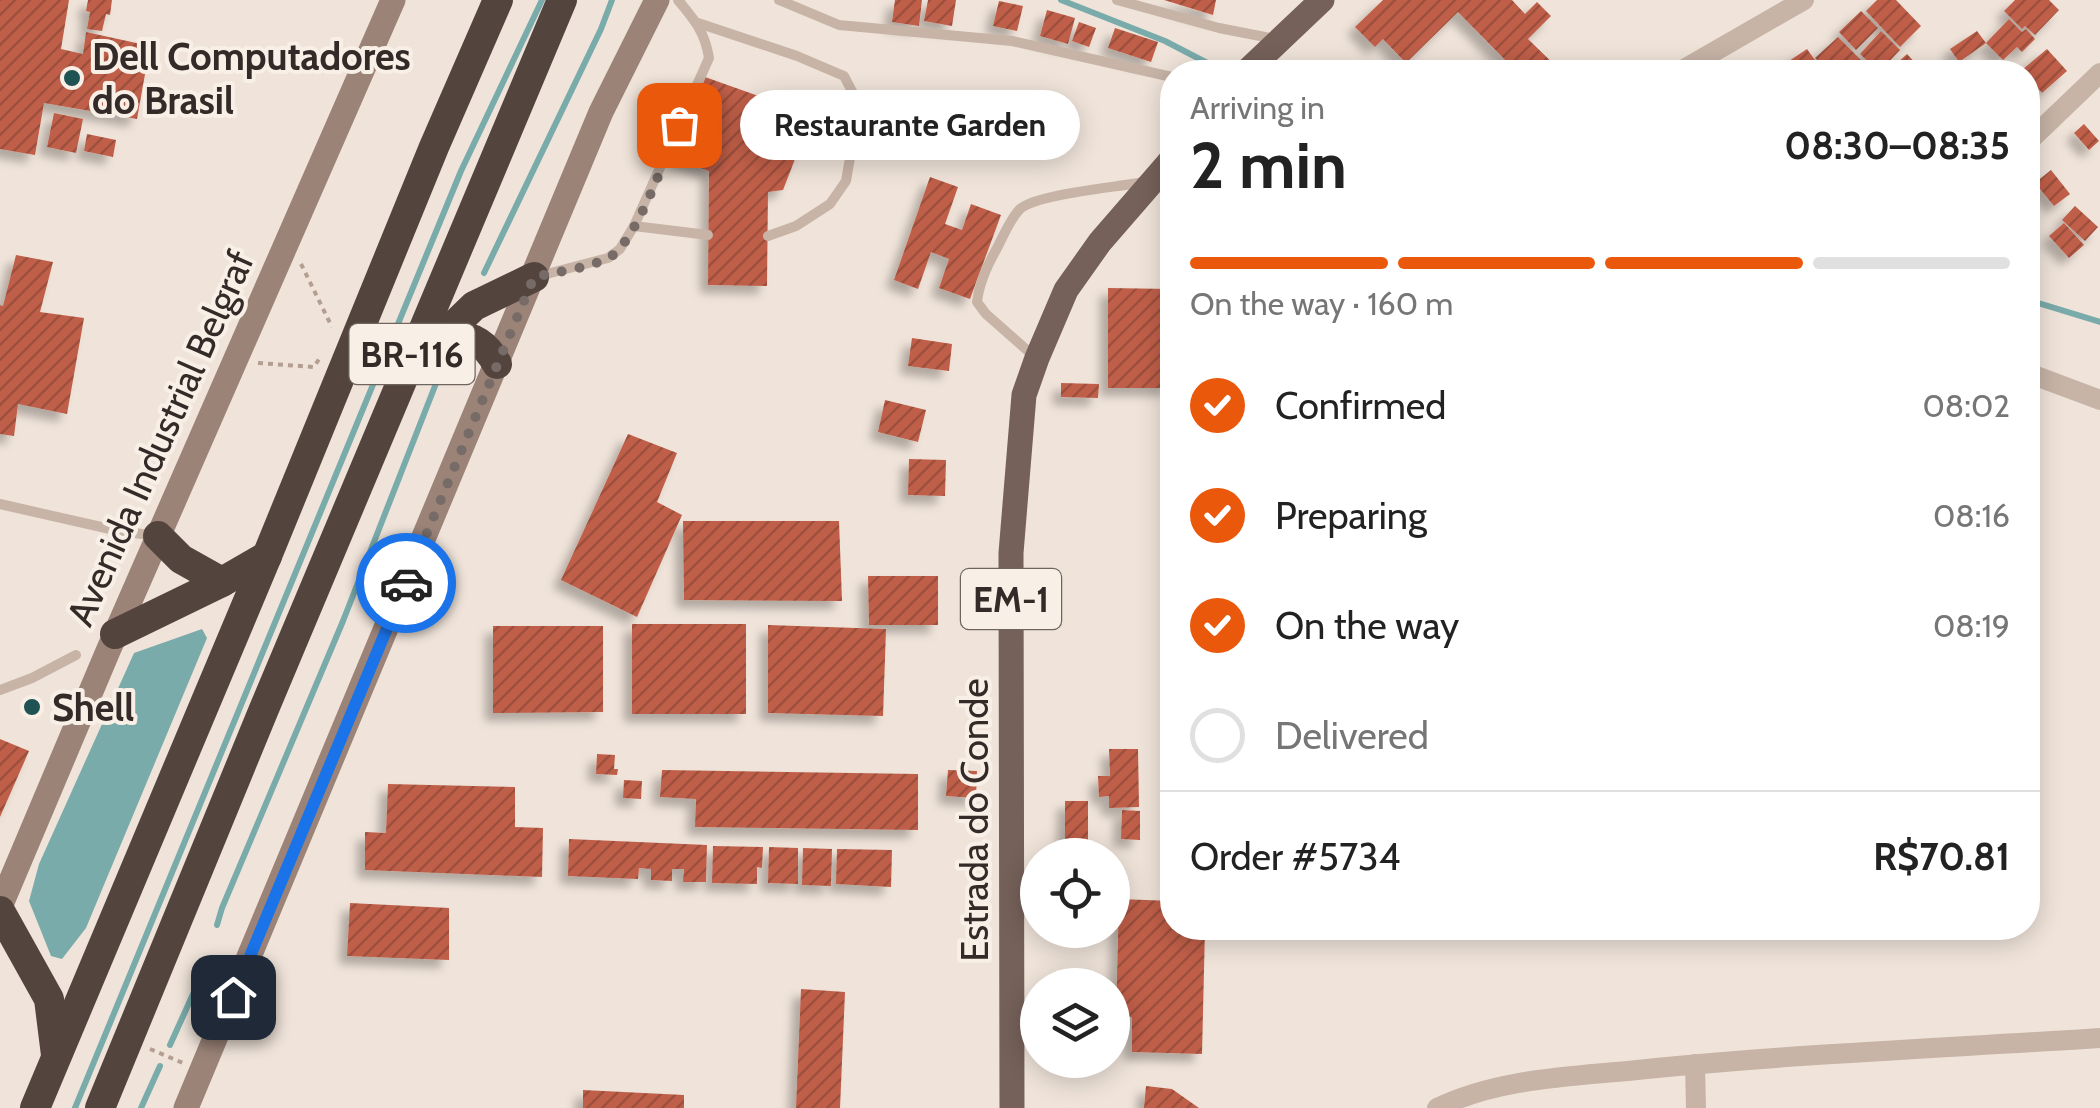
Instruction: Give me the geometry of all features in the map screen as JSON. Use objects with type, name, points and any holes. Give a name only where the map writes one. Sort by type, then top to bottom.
[{"type":"highway","name":"BR-116","points":[[35,1108],[498,0]]},
{"type":"highway","name":"BR-116","points":[[100,1108],[562,0]]},
{"type":"highway","points":[[412,354],[443,336],[474,306],[534,277]]},
{"type":"highway","points":[[443,336],[470,336],[491,352],[497,364]]},
{"type":"highway","points":[[158,536],[180,559],[222,582]]},
{"type":"highway","points":[[115,634],[267,556]]},
{"type":"highway","points":[[0,909],[49,999],[56,1057]]},
{"type":"main road","name":"Avenida Industrial Belgraf","points":[[0,909],[115,634],[393,0]]},
{"type":"main road","points":[[186,1108],[601,112],[657,0]]},
{"type":"main road","points":[[1259,60],[1322,0]]},
{"type":"main road","name":"Estrada do Conde","points":[[1012,1108],[1011,553],[1024,396],[1066,290],[1100,242],[1160,175]]},
{"type":"street","points":[[1700,60],[1804,0]]},
{"type":"street","points":[[2040,130],[2100,72]]},
{"type":"street","points":[[2040,377],[2100,400]]},
{"type":"street","points":[[1437,1108],[1519,1082],[1695,1064],[2100,1038]]},
{"type":"street","points":[[1695,1064],[1696,1108]]},
{"type":"lane","points":[[534,277],[608,258],[620,249],[634,226],[709,58],[698,23],[678,0]]},
{"type":"lane","points":[[779,0],[839,25],[1012,41],[1160,74]]},
{"type":"lane","points":[[1117,0],[1274,46]]},
{"type":"lane","points":[[698,23],[844,76],[855,97],[857,117],[846,182],[830,204],[796,226],[768,236]]},
{"type":"lane","points":[[1037,358],[986,314],[978,302],[978,290],[990,262],[1018,210],[1029,202],[1156,180]]},
{"type":"lane","points":[[634,226],[708,234]]},
{"type":"lane","points":[[0,504],[158,536]]},
{"type":"lane","points":[[0,690],[76,655]]},
{"type":"path","points":[[288,238],[336,334],[354,341]]},
{"type":"path","points":[[234,361],[314,367],[325,350]]},
{"type":"path","points":[[147,1048],[201,1070]]},
{"type":"water","points":[[202,629],[207,638],[86,928],[62,959],[51,956],[29,901],[39,864],[134,653]]},
{"type":"building","name":"Dell Computadores do Brasil","points":[[0,0],[69,0],[61,49],[83,54],[86,32],[150,46],[137,119],[44,103],[35,155],[0,149]]},
{"type":"building","points":[[88,0],[112,0],[102,31],[87,29]]},
{"type":"building","points":[[895,0],[922,0],[919,26],[892,22]]},
{"type":"building","points":[[928,0],[956,0],[952,26],[924,21]]},
{"type":"building","points":[[1164,0],[1216,0],[1213,15]]},
{"type":"building","points":[[1383,0],[1512,0],[1525,14],[1537,2],[1551,16],[1528,39],[1550,60],[1505,60],[1458,12],[1409,60],[1403,60],[1383,39],[1375,47],[1355,27]]},
{"type":"building","points":[[1877,0],[1896,0],[1921,26],[1900,47],[1866,11]]},
{"type":"building","points":[[2015,0],[2049,0],[2059,10],[2035,35],[2025,26],[2022,29],[2004,11]]},
{"type":"building","points":[[999,1],[1023,6],[1017,31],[993,26]]},
{"type":"building","points":[[1047,10],[1075,18],[1068,44],[1040,36]]},
{"type":"building","points":[[1861,11],[1878,28],[1856,50],[1839,32]]},
{"type":"building","points":[[2009,19],[2035,39],[2022,52],[2017,47],[2003,60],[1986,43]]},
{"type":"building","points":[[1079,22],[1096,28],[1089,47],[1072,41]]},
{"type":"building","points":[[1115,28],[1158,42],[1151,62],[1108,48]]},
{"type":"building","points":[[1881,31],[1900,50],[1890,60],[1866,60],[1860,54]]},
{"type":"building","points":[[1977,31],[1986,43],[1962,60],[1950,49]]},
{"type":"building","points":[[1838,37],[1861,60],[1817,60]]},
{"type":"building","points":[[1807,49],[1815,60],[1790,60]]},
{"type":"building","points":[[2047,49],[2067,71],[2042,93],[2040,60],[2034,60]]},
{"type":"building","points":[[705,77],[812,115],[783,190],[768,192],[767,286],[708,285],[709,171],[676,159]]},
{"type":"building","points":[[54,113],[83,119],[76,153],[47,147]]},
{"type":"building","points":[[2084,124],[2099,141],[2089,150],[2074,133]]},
{"type":"building","points":[[87,134],[116,140],[113,157],[84,151]]},
{"type":"building","points":[[2051,170],[2070,194],[2054,206],[2040,189],[2040,179]]},
{"type":"building","points":[[930,177],[958,187],[945,224],[962,230],[971,204],[1001,215],[970,299],[939,288],[949,259],[931,252],[918,289],[894,280]]},
{"type":"building","points":[[2075,206],[2098,227],[2085,241],[2062,220]]},
{"type":"building","points":[[2064,223],[2084,245],[2069,258],[2049,236]]},
{"type":"building","points":[[16,255],[53,262],[40,312],[84,318],[67,414],[18,404],[14,436],[0,434],[0,305],[3,306]]},
{"type":"building","points":[[1108,288],[1160,289],[1160,388],[1108,388]]},
{"type":"building","points":[[912,338],[952,344],[949,371],[908,366]]},
{"type":"building","points":[[1061,383],[1099,384],[1098,398],[1061,397]]},
{"type":"building","points":[[885,400],[926,410],[918,442],[878,432]]},
{"type":"building","points":[[628,434],[677,453],[657,502],[682,515],[637,617],[561,580]]},
{"type":"building","points":[[909,459],[946,460],[945,496],[908,495]]},
{"type":"building","points":[[683,521],[839,521],[842,601],[684,600]]},
{"type":"building","points":[[868,576],[938,576],[938,625],[869,625]]},
{"type":"building","points":[[632,624],[746,624],[746,714],[632,714]]},
{"type":"building","points":[[768,625],[886,629],[883,716],[768,713]]},
{"type":"building","points":[[493,626],[603,626],[603,712],[493,713]]},
{"type":"building","points":[[0,739],[29,751],[0,817]]},
{"type":"building","points":[[1109,749],[1138,749],[1139,807],[1109,808],[1109,796],[1099,797],[1098,776],[1110,776]]},
{"type":"building","points":[[597,754],[615,755],[617,775],[596,774]]},
{"type":"building","points":[[662,770],[918,774],[918,830],[695,827],[696,799],[660,797]]},
{"type":"building","points":[[948,770],[977,771],[976,798],[946,796]]},
{"type":"building","points":[[624,780],[642,781],[641,799],[623,798]]},
{"type":"building","points":[[388,784],[515,787],[515,827],[543,828],[542,877],[365,870],[365,832],[386,833]]},
{"type":"building","points":[[1065,801],[1088,801],[1088,838],[1065,838]]},
{"type":"building","points":[[1122,810],[1140,811],[1140,840],[1121,838]]},
{"type":"building","points":[[569,839],[707,845],[706,882],[683,882],[684,869],[672,869],[672,881],[651,880],[651,869],[639,868],[638,879],[568,876]]},
{"type":"building","points":[[713,846],[763,847],[757,884],[712,883]]},
{"type":"building","points":[[769,847],[798,848],[798,884],[768,883]]},
{"type":"building","points":[[803,848],[832,849],[831,886],[802,885]]},
{"type":"building","points":[[837,849],[892,850],[891,887],[836,884]]},
{"type":"building","points":[[1130,899],[1160,901],[1160,940],[1205,940],[1202,1054],[1132,1052],[1130,968],[1117,968],[1118,948],[1130,948]]},
{"type":"building","points":[[350,903],[449,908],[449,960],[347,956]]},
{"type":"building","points":[[801,989],[845,992],[840,1108],[796,1108]]},
{"type":"building","points":[[1146,1086],[1172,1089],[1199,1108],[1144,1108]]},
{"type":"building","points":[[583,1090],[684,1095],[684,1108],[583,1108]]},
{"type":"waterway","points":[[75,1108],[461,171],[542,0]]},
{"type":"waterway","points":[[484,273],[612,0]]},
{"type":"waterway","points":[[1061,0],[1165,41],[1202,60]]},
{"type":"waterway","points":[[2040,304],[2100,322]]},
{"type":"waterway","points":[[217,925],[444,363],[453,350]]},
{"type":"waterway","points":[[170,1045],[203,972]]},
{"type":"waterway","points":[[141,1108],[160,1066]]},
{"type":"way so far","points":[[406,583],[534,277],[608,258],[620,249],[679,125]]},
{"type":"place","name":"Dell Computadores do Brasil","points":[[72,78]]},
{"type":"place","name":"Restaurante Garden","points":[[679,125]]},
{"type":"place","name":"Shell","points":[[32,707]]},
{"type":"route","points":[[233,997],[406,583]]}]
